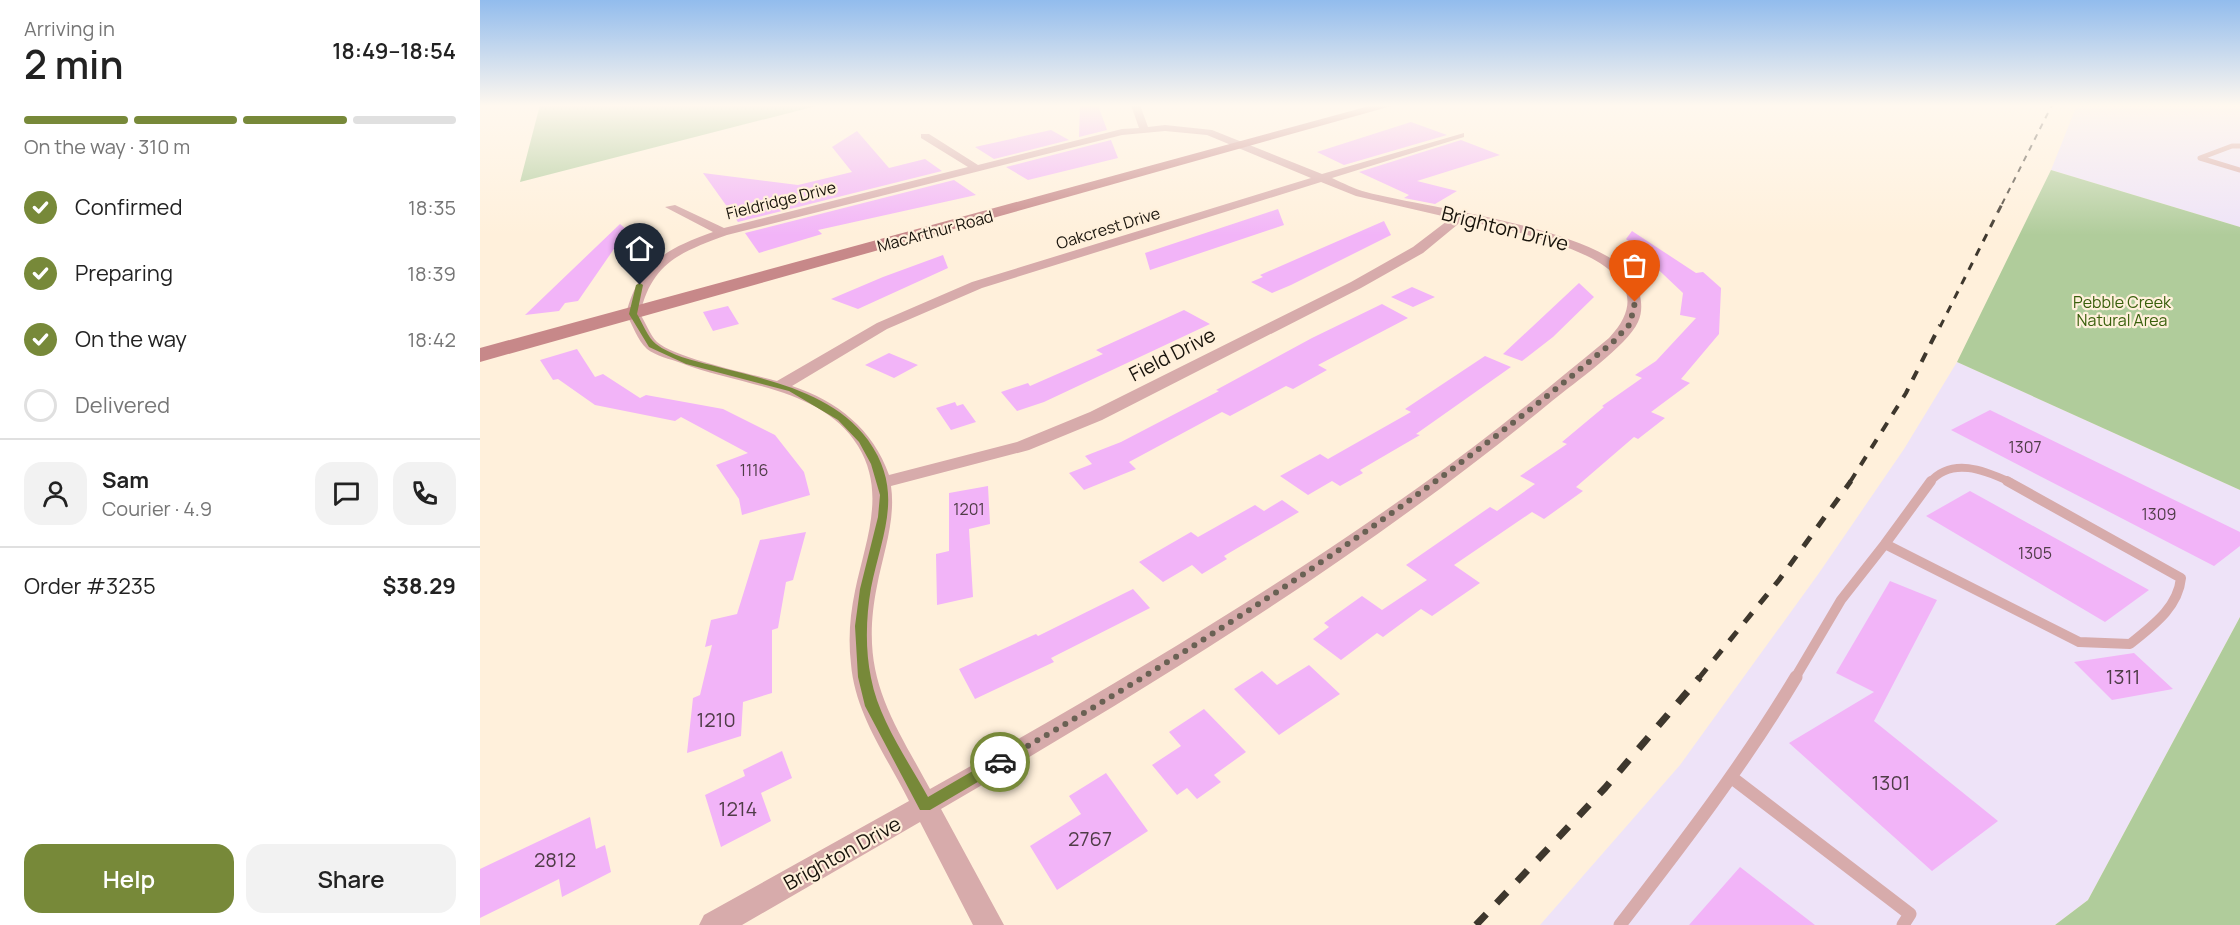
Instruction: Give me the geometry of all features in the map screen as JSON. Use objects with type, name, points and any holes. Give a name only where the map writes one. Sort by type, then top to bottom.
[{"type":"street","points":[[945,148],[976,168]]},
{"type":"street","name":"Fieldridge Drive","points":[[633,314],[640,285],[652,269],[674,254],[723,232],[1061,148]]},
{"type":"street","name":"MacArthur Road","points":[[480,355],[1238,148]]},
{"type":"street","name":"Brighton Drive","points":[[714,925],[925,806],[1167,664],[1395,513],[1564,383],[1630,324],[1634,314],[1633,291],[1627,279],[1606,261],[1581,247],[1545,235],[1360,194],[1251,148]]},
{"type":"street","name":"Oakcrest Drive","points":[[780,386],[882,326],[957,293],[1419,148]]},
{"type":"street","points":[[671,207],[723,232]]},
{"type":"street","name":"Field Drive","points":[[882,483],[1023,446],[1096,416],[1392,266],[1418,250],[1460,217]]},
{"type":"street","points":[[633,314],[652,346],[689,362],[780,386],[809,398],[842,418],[863,441],[876,464],[885,495],[883,517],[865,589],[861,626],[864,677],[872,706],[989,925]]},
{"type":"lane","points":[[2226,148],[2200,158],[2240,170]]},
{"type":"lane","points":[[1620,925],[1698,826],[1774,714],[1841,600],[1932,478],[1959,466],[1971,467],[2008,481],[2181,578],[2182,586],[2180,594],[2158,620],[2130,644],[2079,642],[1885,544]]},
{"type":"lane","points":[[1731,777],[1910,914],[1903,925]]},
{"type":"shaded area","points":[[2060,148],[2240,148],[2240,227],[2051,170]]},
{"type":"shaded area","points":[[1957,362],[2240,490],[2240,617],[2088,900],[2055,925],[1540,925],[1680,765],[1819,573],[1904,449]]},
{"type":"green space","points":[[529,148],[652,148],[520,182]]},
{"type":"green space","name":"Pebble Creek Natural Area","points":[[2051,170],[2240,227],[2240,490],[1957,362]]},
{"type":"green space","points":[[2240,617],[2240,925],[2055,925],[2088,900]]},
{"type":"building","points":[[833,148],[872,148],[889,168],[925,159],[942,171],[738,222],[703,173],[798,185],[852,172]]},
{"type":"building","points":[[977,148],[1037,148],[994,159]]},
{"type":"building","points":[[1079,148],[1114,148],[1118,158],[1028,180],[1006,167]]},
{"type":"building","points":[[1329,148],[1402,148],[1344,165],[1317,152]]},
{"type":"building","points":[[1435,148],[1482,148],[1500,155],[1417,181],[1457,191],[1435,204],[1404,198],[1409,195],[1359,172]]},
{"type":"building","points":[[954,180],[976,195],[818,230],[822,234],[759,253],[745,233]]},
{"type":"building","points":[[1278,209],[1284,225],[1150,270],[1145,253]]},
{"type":"building","points":[[1384,221],[1391,235],[1291,285],[1272,293],[1251,282],[1263,277],[1260,275]]},
{"type":"building","points":[[620,224],[627,230],[578,301],[565,303],[559,311],[525,315]]},
{"type":"building","points":[[1632,231],[1696,273],[1703,272],[1721,288],[1719,334],[1681,379],[1690,383],[1651,412],[1665,418],[1638,439],[1634,437],[1576,487],[1583,491],[1544,519],[1532,512],[1454,565],[1480,583],[1432,616],[1421,609],[1383,637],[1377,633],[1341,660],[1313,639],[1329,627],[1324,623],[1362,596],[1382,610],[1427,580],[1406,565],[1490,507],[1497,511],[1535,484],[1520,476],[1567,444],[1562,442],[1604,407],[1602,406],[1642,378],[1635,375],[1656,361],[1696,318],[1680,315],[1683,293],[1626,239]]},
{"type":"building","points":[[943,255],[948,268],[858,309],[831,299],[883,277]]},
{"type":"building","points":[[1579,283],[1594,297],[1553,337],[1522,361],[1503,354]]},
{"type":"building","points":[[1412,287],[1435,297],[1413,307],[1391,297]]},
{"type":"building","points":[[1382,304],[1408,318],[1318,365],[1327,370],[1293,389],[1286,386],[1230,416],[1222,412],[1129,462],[1136,469],[1084,490],[1069,473],[1092,464],[1085,456],[1121,442],[1219,391],[1216,390],[1312,338]]},
{"type":"building","points":[[728,306],[739,324],[713,331],[703,312]]},
{"type":"building","points":[[1184,310],[1210,324],[1044,402],[1017,411],[1001,392],[1028,383],[1030,386],[1103,354],[1096,350]]},
{"type":"building","points":[[577,349],[595,377],[603,374],[640,398],[646,395],[723,409],[775,435],[804,472],[810,495],[742,515],[739,499],[716,465],[748,453],[681,417],[675,421],[595,405],[558,379],[553,380],[540,360]]},
{"type":"building","points":[[889,353],[918,365],[894,378],[865,365]]},
{"type":"building","points":[[1485,356],[1511,367],[1416,434],[1420,435],[1360,470],[1363,473],[1340,486],[1332,481],[1308,495],[1280,476],[1320,454],[1328,459],[1411,412],[1405,409]]},
{"type":"building","points":[[955,402],[957,406],[963,404],[976,422],[951,430],[936,408]]},
{"type":"building","points":[[1990,410],[2240,532],[2240,546],[2214,566],[1951,430]]},
{"type":"building","points":[[988,486],[990,524],[969,529],[973,597],[937,605],[936,554],[949,551],[949,493]]},
{"type":"building","points":[[1970,491],[2149,590],[2105,622],[1926,516]]},
{"type":"building","points":[[1282,500],[1299,512],[1224,556],[1227,559],[1202,574],[1192,565],[1163,582],[1139,562],[1191,532],[1198,537],[1255,505],[1264,511]]},
{"type":"building","points":[[806,532],[793,580],[786,582],[778,628],[772,630],[772,693],[743,702],[741,736],[687,753],[693,698],[700,695],[712,645],[705,647],[711,620],[737,614],[760,540]]},
{"type":"building","points":[[1890,581],[1937,600],[1874,721],[1998,821],[1932,871],[1789,743],[1874,692],[1836,673]]},
{"type":"building","points":[[1133,589],[1150,608],[1051,658],[1054,662],[975,699],[959,669],[1036,634],[1038,636]]},
{"type":"building","points":[[2134,653],[2173,689],[2112,700],[2074,662]]},
{"type":"building","points":[[1309,665],[1340,694],[1279,735],[1234,689],[1262,671],[1277,685]]},
{"type":"building","points":[[1204,709],[1246,752],[1214,775],[1221,782],[1197,799],[1187,788],[1177,795],[1152,765],[1181,746],[1169,732]]},
{"type":"building","points":[[782,751],[792,778],[761,793],[771,821],[721,847],[705,795],[745,776],[743,770]]},
{"type":"building","points":[[1106,773],[1148,831],[1057,890],[1030,846],[1081,814],[1069,796]]},
{"type":"building","points":[[590,817],[596,849],[605,845],[611,872],[562,897],[559,879],[480,918],[480,869]]},
{"type":"building","points":[[1740,867],[1815,925],[1689,925]]},
{"type":"railway","points":[[2002,204],[2030,148]]},
{"type":"railway","points":[[1940,327],[2003,202]]},
{"type":"railway","points":[[1850,482],[1906,393],[1940,325]]},
{"type":"railway","points":[[1699,678],[1779,580],[1851,481]]},
{"type":"railway","points":[[1476,925],[1605,788],[1700,677]]},
{"type":"way so far","points":[[1000,762],[1167,664],[1395,513],[1488,444],[1614,341],[1630,324],[1635,302]]},
{"type":"route","points":[[640,285],[633,314],[652,346],[689,362],[792,389],[842,418],[863,441],[876,464],[885,495],[883,517],[865,589],[861,626],[864,677],[872,706],[925,806],[1000,762]]}]
